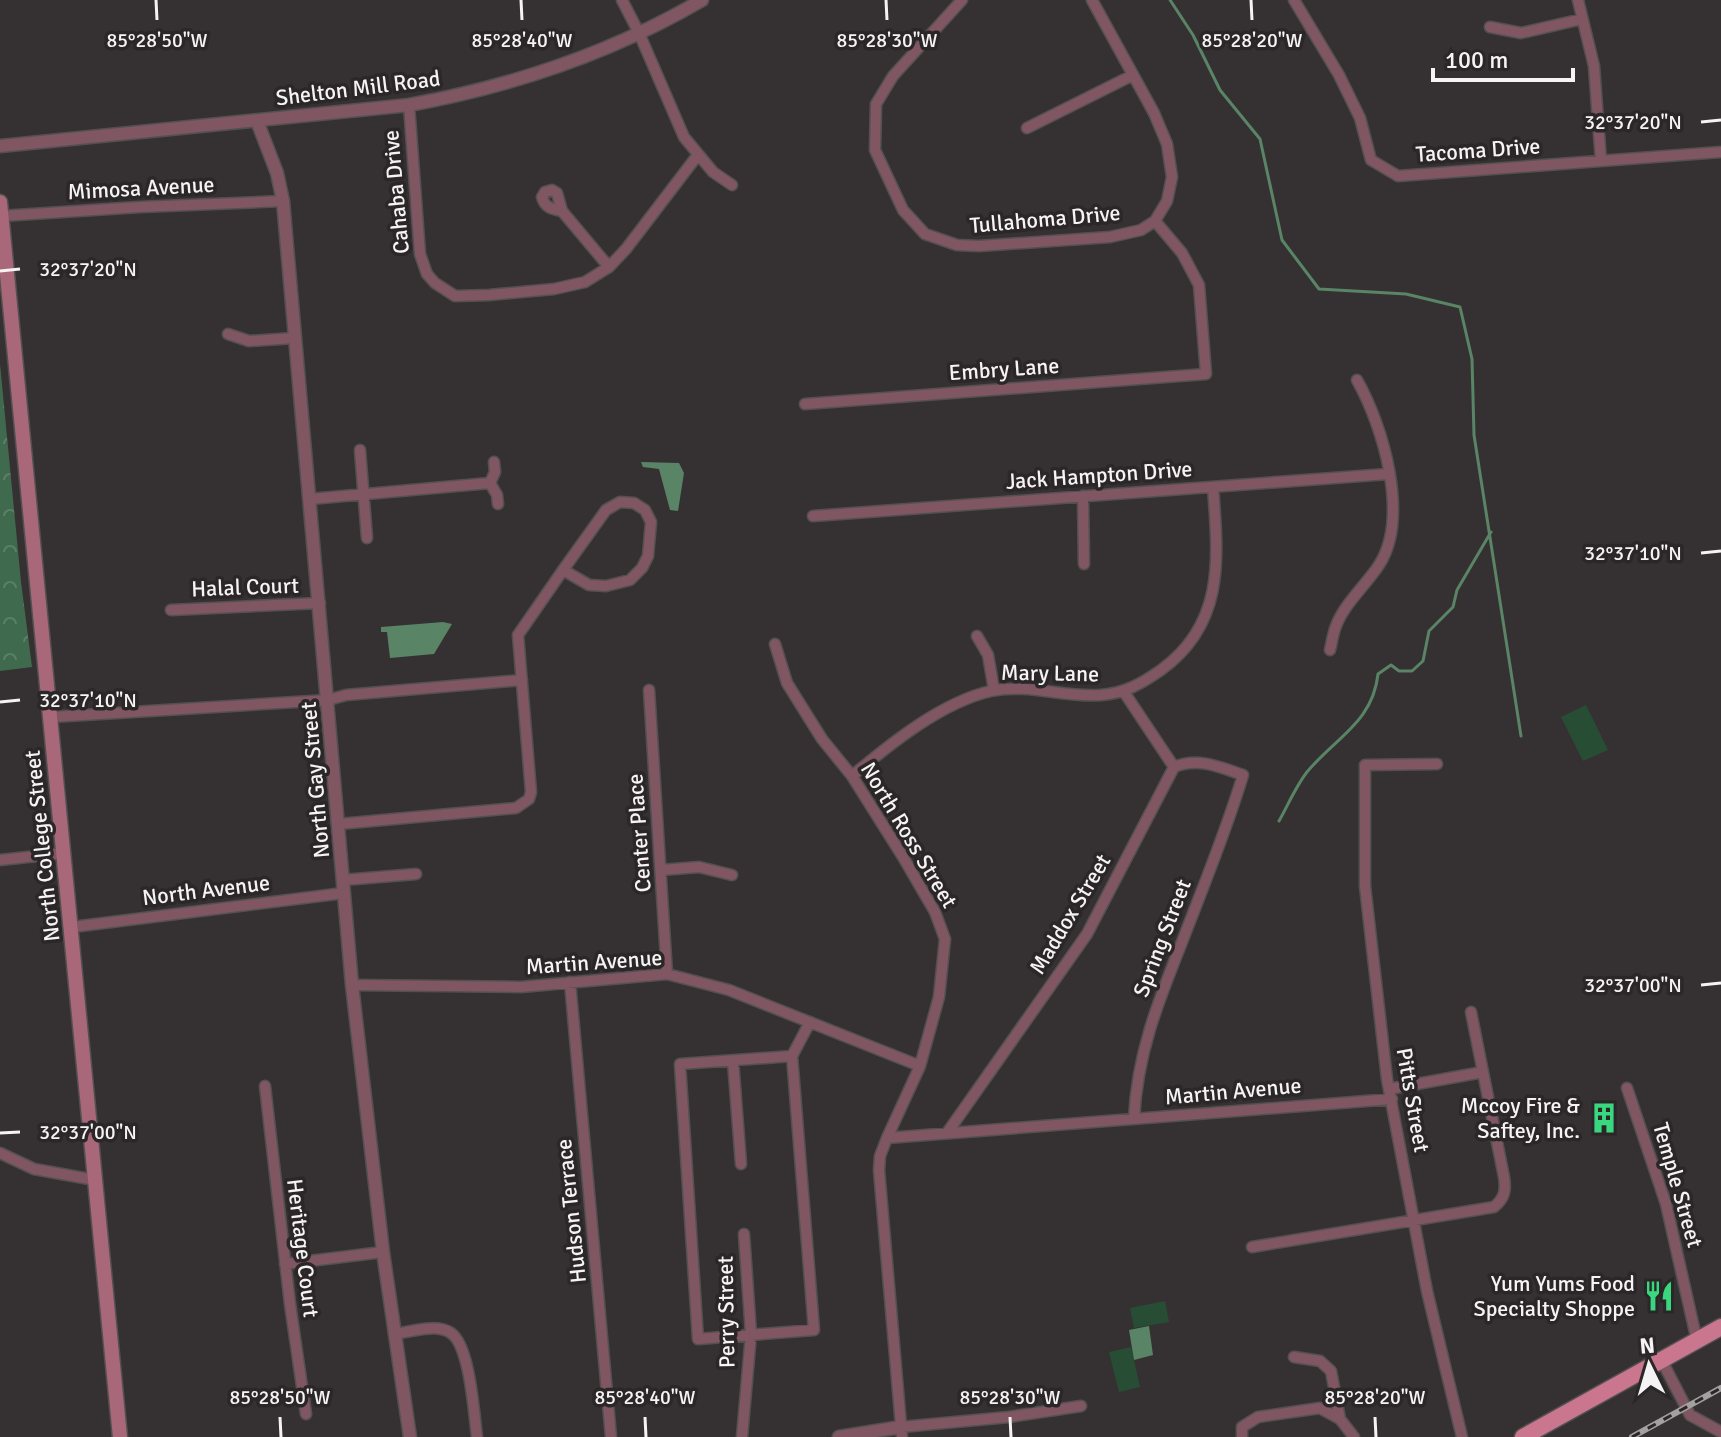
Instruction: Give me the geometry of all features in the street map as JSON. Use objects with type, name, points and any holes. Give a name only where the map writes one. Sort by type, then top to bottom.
[{"type":"main road","name":"North College Street","points":[[1,209],[120,1437]]},
{"type":"main road","points":[[1523,1437],[1721,1327]]},
{"type":"street","points":[[622,0],[684,137],[697,156],[732,185]]},
{"type":"street","name":"Shelton Mill Road","points":[[0,146],[409,105],[478,91],[542,74],[590,56],[702,0]]},
{"type":"street","name":"Tullahoma Drive","points":[[962,0],[893,76],[876,104],[875,150],[903,210],[925,234],[935,239],[957,245],[979,246],[1110,237],[1141,230],[1155,221]]},
{"type":"street","points":[[1092,0],[1154,113],[1167,144],[1172,177],[1170,189],[1155,221]]},
{"type":"street","name":"Tacoma Drive","points":[[1294,0],[1360,118],[1371,160],[1398,176],[1721,152]]},
{"type":"street","points":[[1578,0],[1594,66],[1601,161]]},
{"type":"street","points":[[1490,27],[1521,33],[1582,19]]},
{"type":"street","points":[[1027,128],[1131,76]]},
{"type":"street","name":"Cahaba Drive","points":[[409,105],[420,254],[427,274],[455,296],[554,289],[585,282],[609,267],[626,249],[697,156]]},
{"type":"street","name":"North Gay Street","points":[[257,121],[277,173],[283,201],[352,985],[383,1252],[410,1437]]},
{"type":"street","name":"Mimosa Avenue","points":[[1,209],[283,201]]},
{"type":"street","points":[[562,211],[609,267]]},
{"type":"street","name":"Embry Lane","points":[[805,404],[1206,374],[1199,285],[1182,253],[1155,221]]},
{"type":"street","points":[[228,334],[249,341],[294,338]]},
{"type":"street","points":[[1330,650],[1336,624],[1381,562],[1392,535],[1395,514],[1373,407],[1357,380]]},
{"type":"street","points":[[360,450],[367,538]]},
{"type":"street","points":[[490,483],[495,472],[494,462]]},
{"type":"street","name":"Jack Hampton Drive","points":[[813,516],[1388,474]]},
{"type":"street","points":[[310,499],[490,483]]},
{"type":"street","points":[[490,483],[498,504]]},
{"type":"street","name":"Mary Lane","points":[[852,776],[886,748],[970,697],[994,690],[1025,689],[1080,696],[1124,692],[1165,667],[1188,645],[1205,618],[1215,587],[1218,555],[1213,487]]},
{"type":"street","points":[[1083,496],[1084,564]]},
{"type":"street","points":[[339,824],[523,805],[531,792],[518,635],[563,570],[606,510],[620,502],[634,503],[645,510],[651,522],[648,556],[630,580],[606,586],[589,585],[563,570]]},
{"type":"street","name":"Halal Court","points":[[171,610],[320,603]]},
{"type":"street","points":[[977,636],[988,655],[994,690]]},
{"type":"street","name":"North Ross Street","points":[[775,644],[787,683],[822,739],[852,776],[935,912],[945,939],[939,997],[920,1066],[880,1156],[879,1192],[901,1432]]},
{"type":"street","points":[[51,717],[328,700],[346,695],[522,680]]},
{"type":"street","name":"Center Place","points":[[649,690],[667,974]]},
{"type":"street","points":[[1124,692],[1174,767]]},
{"type":"street","name":"Spring Street","points":[[1134,1119],[1136,1087],[1148,1030],[1230,818],[1243,775],[1196,762],[1174,767]]},
{"type":"street","name":"Pitts Street","points":[[1437,764],[1365,765],[1365,886],[1391,1094],[1427,1291],[1462,1437]]},
{"type":"street","name":"Maddox Street","points":[[947,1133],[1087,934],[1174,767]]},
{"type":"street","points":[[0,860],[65,853]]},
{"type":"street","points":[[661,870],[699,867],[732,875]]},
{"type":"street","name":"North Avenue","points":[[72,927],[416,874]]},
{"type":"street","name":"Martin Avenue","points":[[352,985],[521,987],[667,974],[729,990],[920,1066]]},
{"type":"street","name":"Hudson Terrace","points":[[570,982],[611,1437]]},
{"type":"street","points":[[1252,1247],[1494,1207],[1502,1200],[1504,1177],[1471,1012]]},
{"type":"street","points":[[792,1056],[680,1064],[698,1339],[814,1330],[792,1056],[810,1022]]},
{"type":"street","points":[[733,1061],[741,1164]]},
{"type":"street","name":"Martin Avenue","points":[[887,1138],[1134,1119],[1391,1094],[1483,1072]]},
{"type":"street","name":"Heritage Court","points":[[265,1086],[306,1414]]},
{"type":"street","name":"Temple Street","points":[[1627,1088],[1666,1204],[1697,1341]]},
{"type":"street","points":[[0,1153],[34,1169],[95,1180]]},
{"type":"street","name":"Perry Street","points":[[742,1437],[751,1334],[744,1234]]},
{"type":"street","points":[[285,1264],[383,1252]]},
{"type":"street","points":[[394,1334],[439,1329],[450,1333],[458,1342],[465,1363],[477,1437]]},
{"type":"street","points":[[1294,1357],[1320,1361],[1331,1371],[1340,1419]]},
{"type":"street","points":[[1662,1361],[1690,1415],[1715,1433]]},
{"type":"street","points":[[839,1437],[901,1432],[1081,1406]]},
{"type":"street","points":[[1242,1432],[1258,1417],[1320,1408],[1340,1419],[1354,1437]]},
{"type":"shaded area","points":[[641,462],[679,463],[684,473],[678,511],[670,510],[659,469],[643,467]]},
{"type":"shaded area","points":[[452,624],[434,654],[390,658],[387,632],[381,632],[381,627]]},
{"type":"shaded area","points":[[1586,705],[1608,750],[1583,761],[1561,717]]},
{"type":"shaded area","points":[[1165,1301],[1169,1322],[1134,1328],[1130,1308]]},
{"type":"shaded area","points":[[1149,1326],[1153,1355],[1134,1360],[1129,1330]]},
{"type":"shaded area","points":[[1131,1347],[1140,1387],[1119,1392],[1109,1352]]},
{"type":"green space","points":[[0,364],[32,667],[0,671]]},
{"type":"waterway","points":[[1170,0],[1193,35],[1220,90],[1260,139],[1282,240],[1319,289],[1406,294],[1460,307],[1472,359],[1474,435],[1521,736]]},
{"type":"waterway","points":[[1279,821],[1307,772],[1361,717],[1375,691],[1378,674],[1391,665],[1399,671],[1412,671],[1423,661],[1429,631],[1453,607],[1457,590],[1491,532]]},
{"type":"railway","points":[[1632,1437],[1721,1388]]},
{"type":"place","name":"Mccoy Fire & Saftey, Inc.","points":[[1604,1118]]},
{"type":"place","name":"Yum Yums Food Specialty Shoppe","points":[[1659,1296]]}]
